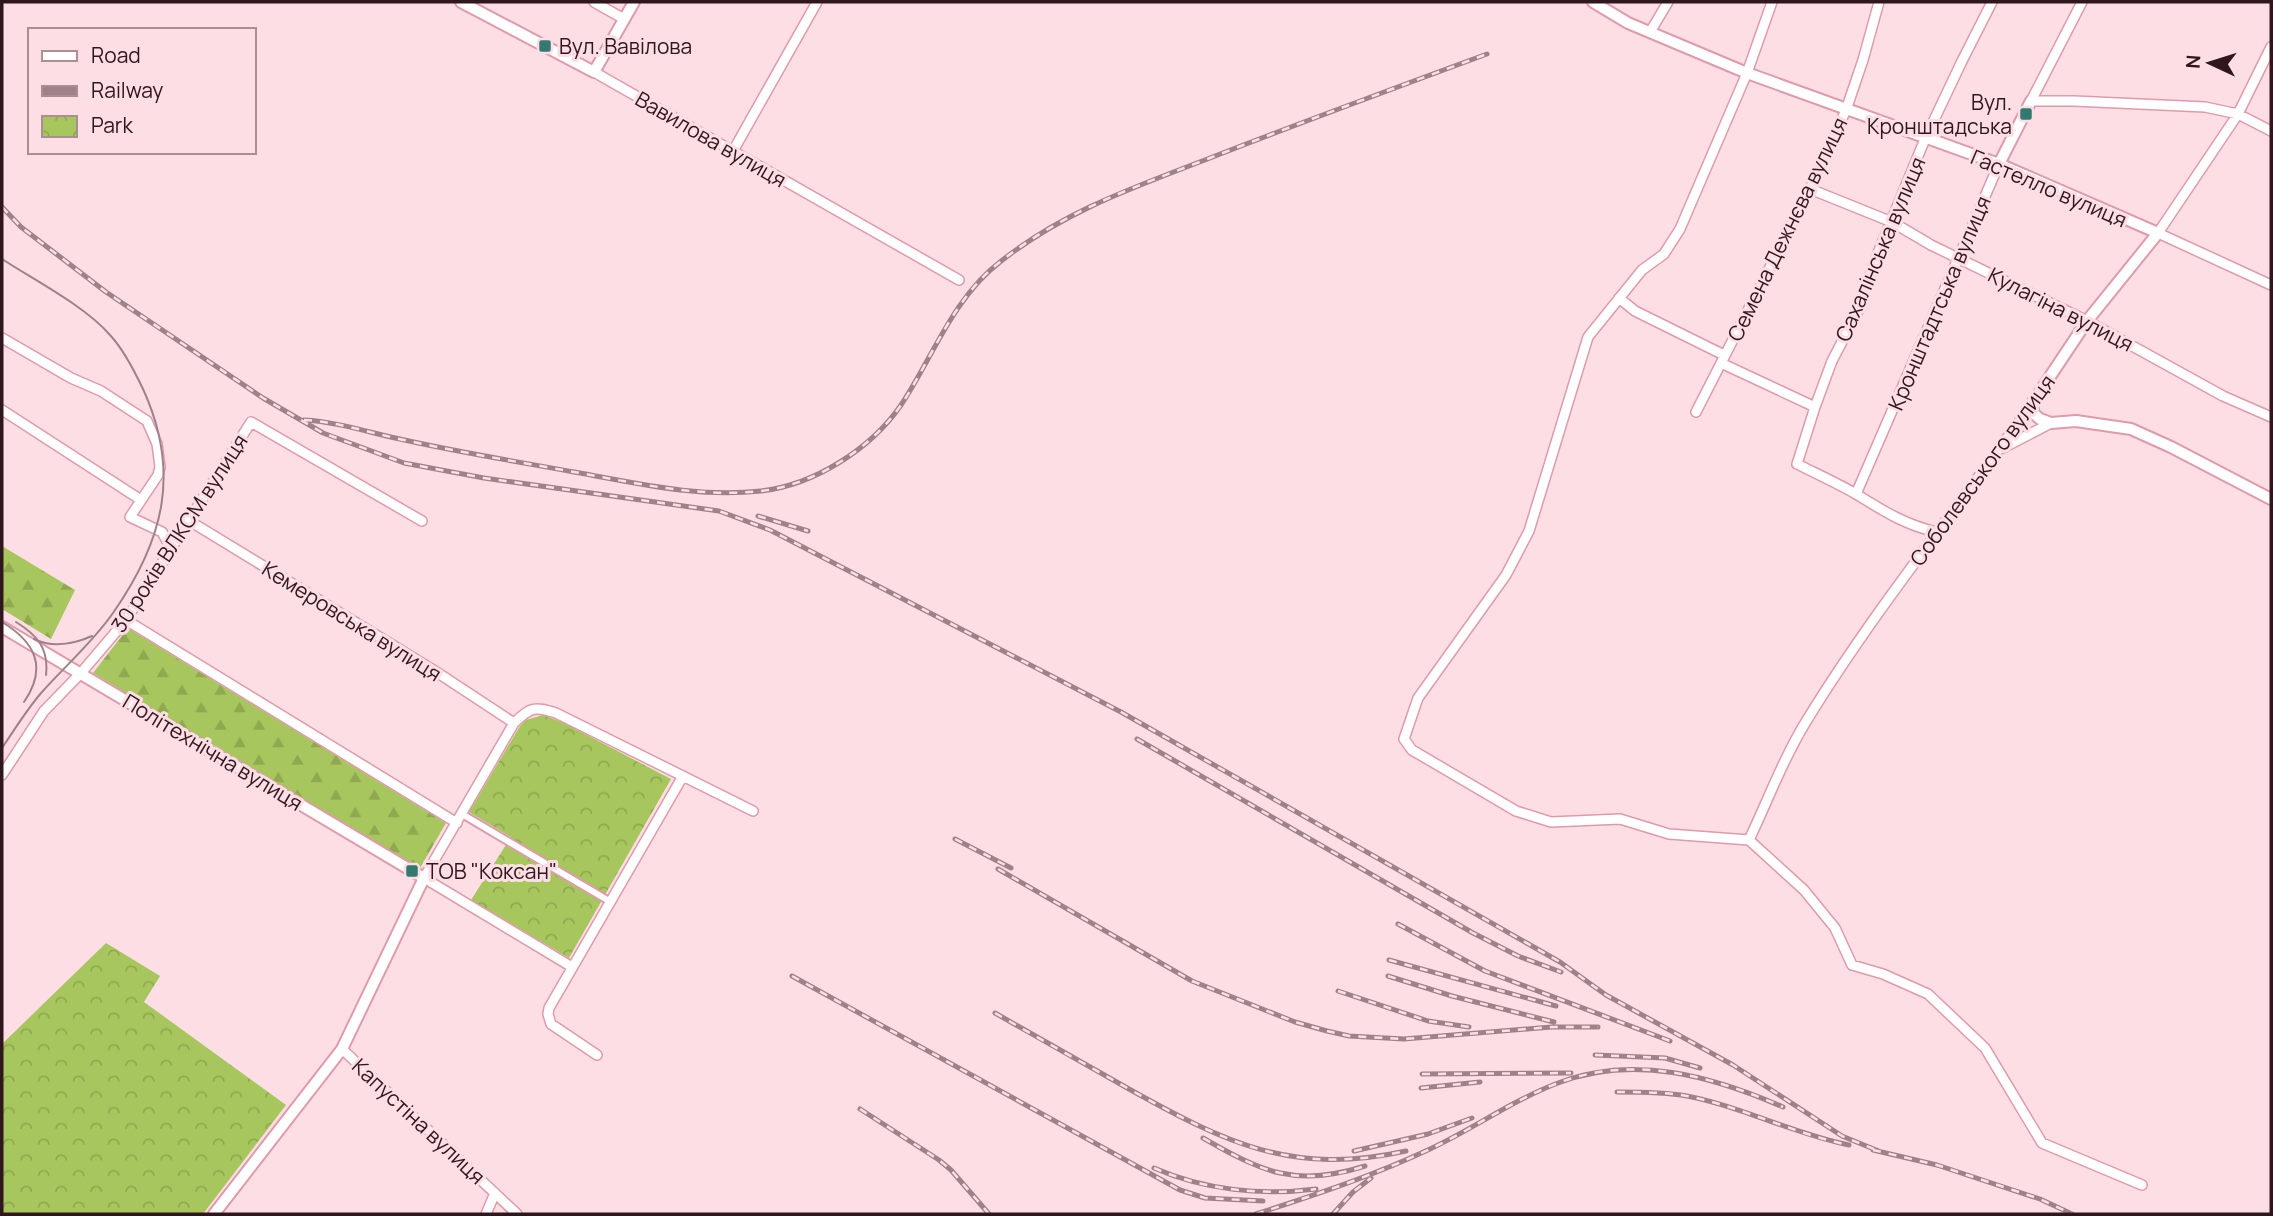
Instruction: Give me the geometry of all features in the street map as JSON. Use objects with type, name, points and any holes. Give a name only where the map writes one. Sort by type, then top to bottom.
[{"type":"street","name":"Вавилова вулиця","points":[[461,2],[594,72],[959,280]]},
{"type":"street","points":[[594,2],[624,19]]},
{"type":"street","points":[[594,72],[634,2]]},
{"type":"street","points":[[733,151],[817,2]]},
{"type":"street","name":"Гастелло вулиця","points":[[1592,2],[1650,32],[1747,73],[1999,164],[2271,285]]},
{"type":"street","points":[[1650,32],[1668,2]]},
{"type":"street","points":[[1772,2],[1747,73],[1679,229],[1664,254],[1642,270],[1588,337],[1529,531],[1506,575],[1418,698],[1404,739],[1412,750],[1516,811],[1551,822],[1620,819],[1669,834],[1749,840],[1804,890],[1835,928],[1852,965],[1883,974],[1928,994],[1985,1048],[2042,1143],[2142,1185]]},
{"type":"street","name":"Семена Дежнєва вулиця","points":[[1696,412],[1810,189],[1846,110],[1864,60],[1879,2]]},
{"type":"street","name":"Сахалінська вулиця","points":[[1856,494],[1797,464],[1832,361],[1858,312],[1876,258],[1926,139],[1992,2]]},
{"type":"street","name":"Кронштадтська вулиця","points":[[1856,494],[1999,164],[2082,2]]},
{"type":"street","name":"Соболевського вулиця","points":[[1749,840],[1805,722],[1936,532],[1999,449],[2087,321],[2158,233],[2238,114],[2271,47]]},
{"type":"street","points":[[2031,101],[2206,107],[2238,114],[2271,131]]},
{"type":"street","name":"Кулагіна вулиця","points":[[1810,189],[1892,222],[2087,321],[2224,396],[2271,417]]},
{"type":"street","points":[[1619,298],[1635,311],[1815,407]]},
{"type":"street","points":[[2,338],[71,378],[101,391],[147,421],[157,444],[160,467],[158,475],[130,517],[162,533],[171,548]]},
{"type":"street","points":[[2032,402],[2033,413],[2051,424]]},
{"type":"street","points":[[2,410],[141,500]]},
{"type":"street","points":[[1999,449],[2051,424],[2076,421],[2131,429],[2271,499]]},
{"type":"street","name":"30 років ВЛКСМ вулиця","points":[[2,775],[44,711],[126,620],[251,422],[422,521]]},
{"type":"street","points":[[1856,494],[1884,512],[1917,527],[1936,532]]},
{"type":"street","name":"Кемеровська вулиця","points":[[188,520],[435,671],[514,723]]},
{"type":"street","points":[[126,620],[460,818],[609,901]]},
{"type":"street","name":"Політехнічна вулиця","points":[[2,627],[424,878]]},
{"type":"street","points":[[214,1214],[342,1049],[424,878],[514,723],[527,711],[542,708],[556,713],[752,811]]},
{"type":"street","points":[[597,1055],[551,1024],[548,1020],[549,1007],[683,776]]},
{"type":"street","points":[[424,878],[572,967]]},
{"type":"street","name":"Капустіна вулиця","points":[[342,1049],[517,1214]]},
{"type":"street","name":"Капустіна вулиця","points":[[486,1214],[495,1193]]},
{"type":"green space","points":[[2,546],[75,590],[51,639],[2,609]]},
{"type":"green space","points":[[128,628],[446,823],[419,870],[93,673]]},
{"type":"green space","points":[[543,715],[562,722],[671,779],[569,958],[471,900],[511,837],[469,812],[520,726],[526,720]]},
{"type":"green space","points":[[106,943],[160,976],[144,1002],[286,1105],[203,1214],[2,1214],[2,1044]]},
{"type":"tram line","points":[[2,259],[87,314],[120,347],[140,382],[155,419],[162,449],[164,477],[155,532],[145,559],[130,586],[97,634],[51,682],[26,712],[2,748]]},
{"type":"tram line","points":[[2,622],[23,638],[34,656],[35,678],[24,702]]},
{"type":"tram line","points":[[16,622],[40,643],[46,657],[46,675]]},
{"type":"tram line","points":[[34,639],[63,644],[92,636]]},
{"type":"railway","points":[[304,420],[621,481],[690,491],[761,491],[801,481],[840,462],[889,421],[913,387],[956,310],[969,293],[1000,262],[1049,228],[1155,179],[1487,54]]},
{"type":"railway","points":[[2,207],[21,227],[106,292],[263,398],[323,433],[404,463],[484,478],[719,511],[770,530],[1121,712],[1560,962],[1606,995],[1733,1065],[1842,1136],[1881,1152]]},
{"type":"railway","points":[[758,516],[808,531]]},
{"type":"railway","points":[[1137,739],[1473,933],[1518,956],[1561,972]]},
{"type":"railway","points":[[955,839],[1011,868]]},
{"type":"railway","points":[[998,869],[1192,981],[1295,1022],[1327,1031],[1349,1036],[1404,1039],[1552,1027],[1598,1027]]},
{"type":"railway","points":[[1398,924],[1485,971],[1670,1041]]},
{"type":"railway","points":[[1389,960],[1556,1006]]},
{"type":"railway","points":[[792,976],[1180,1190],[1205,1198],[1263,1201]]},
{"type":"railway","points":[[1388,976],[1452,996],[1554,1022]]},
{"type":"railway","points":[[1338,991],[1428,1021],[1469,1027]]},
{"type":"railway","points":[[995,1013],[1197,1125],[1261,1150],[1294,1157],[1328,1159],[1365,1158],[1406,1151]]},
{"type":"railway","points":[[1595,1055],[1665,1058],[1700,1068]]},
{"type":"railway","points":[[1256,1214],[1388,1167],[1446,1141],[1541,1090],[1587,1074],[1615,1070],[1672,1072],[1729,1086],[1783,1107]]},
{"type":"railway","points":[[1422,1074],[1571,1073]]},
{"type":"railway","points":[[1421,1088],[1480,1082]]},
{"type":"railway","points":[[1617,1092],[1687,1096],[1849,1145]]},
{"type":"railway","points":[[860,1109],[939,1160],[989,1214]]},
{"type":"railway","points":[[1354,1151],[1428,1134],[1472,1118]]},
{"type":"railway","points":[[1203,1138],[1243,1160],[1280,1173],[1319,1176],[1365,1166]]},
{"type":"railway","points":[[1873,1150],[1937,1165],[2040,1199],[2072,1214]]},
{"type":"railway","points":[[1154,1168],[1193,1182],[1234,1189],[1275,1192],[1316,1189]]},
{"type":"railway","points":[[1333,1214],[1353,1192],[1371,1178]]},
{"type":"place","name":"Вул. Вавілова","points":[[545,46]]},
{"type":"place","name":"Вул. Кронштадська","points":[[2026,114]]},
{"type":"place","name":"ТОВ \"Коксан\"","points":[[412,871]]}]
